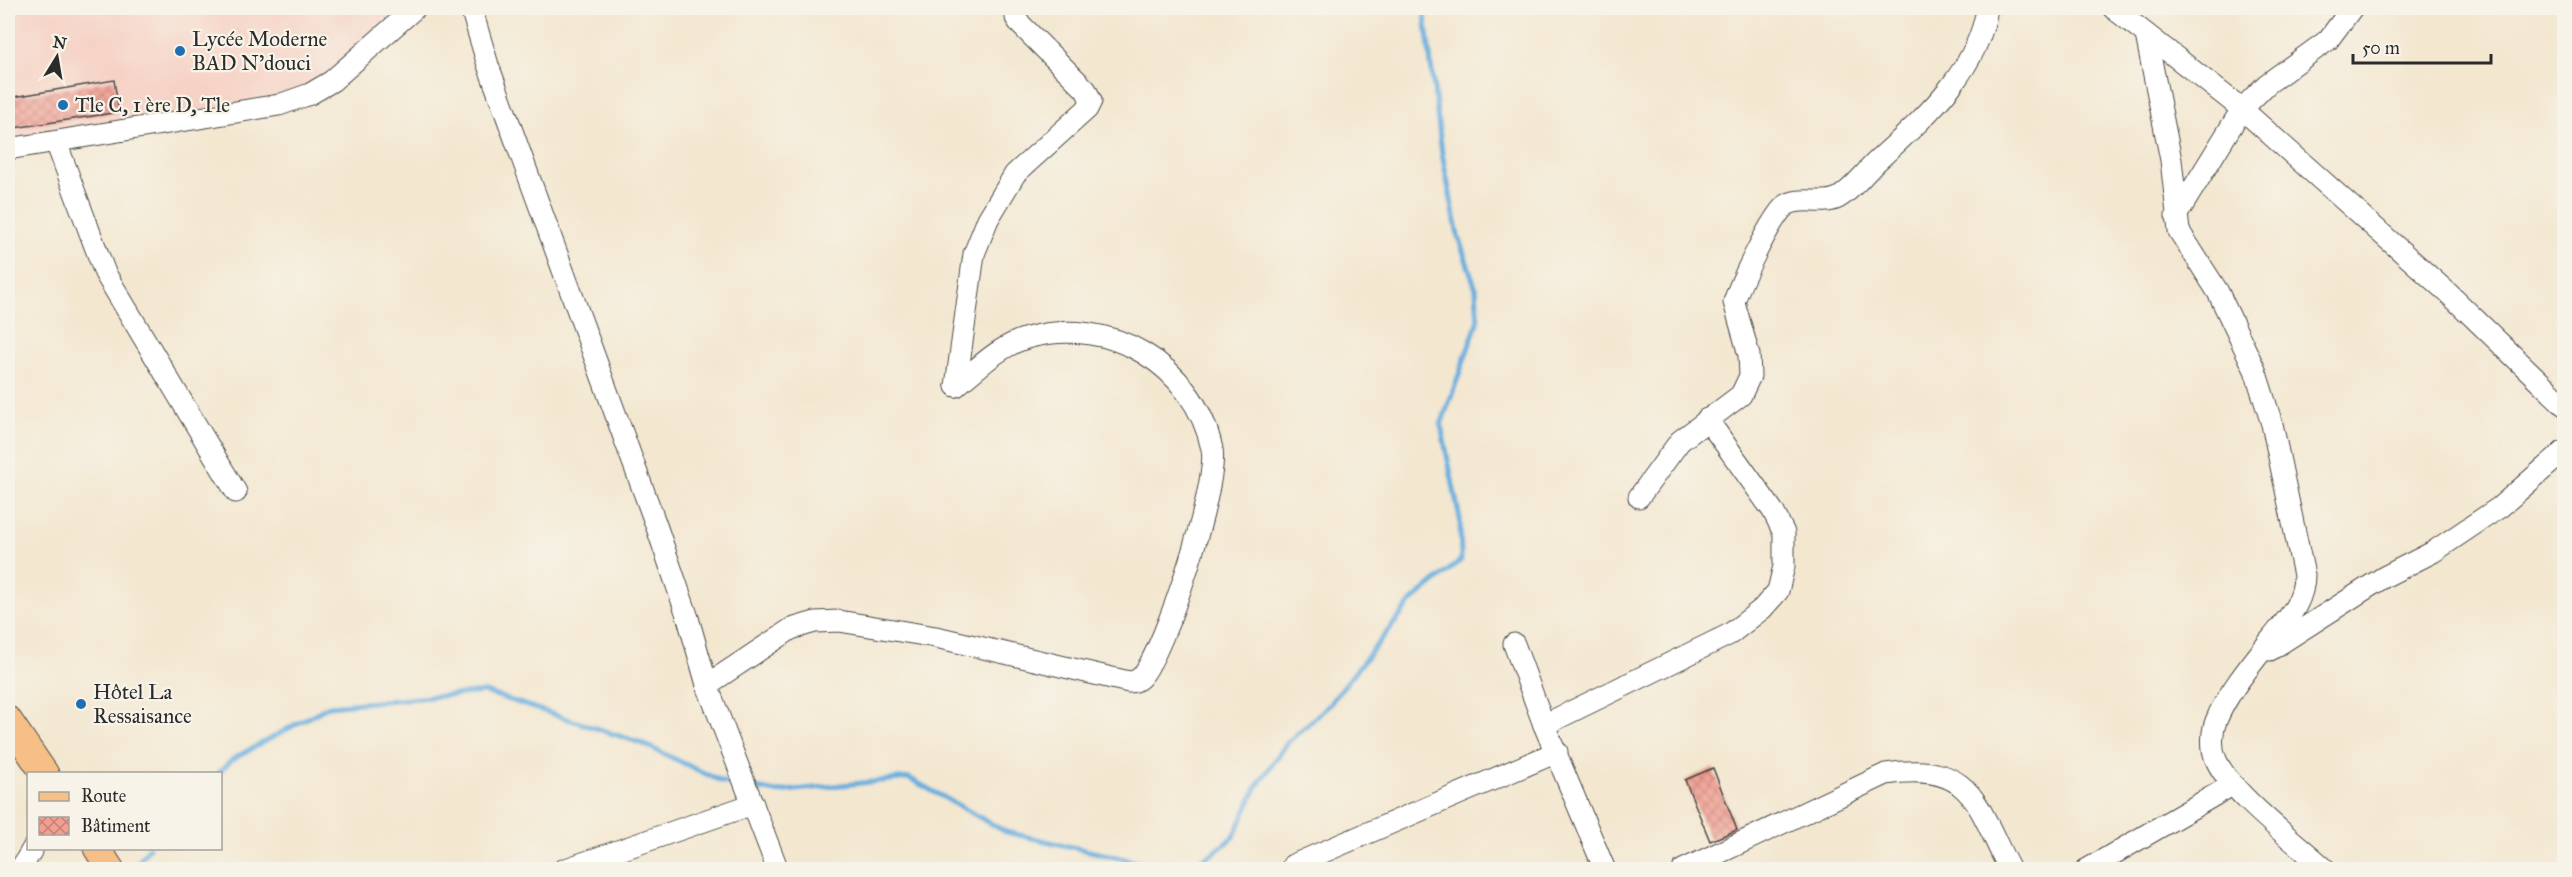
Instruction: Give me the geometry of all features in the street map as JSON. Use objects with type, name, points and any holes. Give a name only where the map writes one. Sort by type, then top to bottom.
[{"type":"main road","points":[[8,720],[44,772]]},
{"type":"main road","points":[[98,850],[111,870]]},
{"type":"street","points":[[8,149],[267,107],[310,94],[332,81],[415,8]]},
{"type":"street","points":[[471,8],[488,65],[688,618],[707,685],[778,870]]},
{"type":"street","points":[[707,685],[791,629],[815,622],[839,621],[894,629],[1129,682],[1136,682],[1141,677],[1159,643],[1196,542],[1210,484],[1212,451],[1206,429],[1179,382],[1152,356],[1131,345],[1103,337],[1069,332],[1027,338],[998,351],[956,386],[974,254],[988,219],[1015,174],[1087,109],[1091,101],[1086,90],[1022,25],[1017,18],[1016,8]]},
{"type":"street","points":[[1640,497],[1680,441],[1741,395],[1750,376],[1749,355],[1734,302],[1776,216],[1787,204],[1837,199],[1911,131],[1956,78],[1972,54],[1984,28],[1987,8]]},
{"type":"street","points":[[2112,8],[2242,109],[2448,293],[2565,405]]},
{"type":"street","points":[[2176,216],[2242,109],[2267,84],[2328,39],[2352,8]]},
{"type":"street","points":[[2146,35],[2171,160],[2179,231],[2218,292],[2255,370],[2272,424],[2301,557],[2304,590],[2298,605],[2255,659],[2216,721],[2212,737],[2214,756],[2232,785],[2326,870]]},
{"type":"street","points":[[56,142],[105,273],[236,492]]},
{"type":"street","points":[[1544,725],[1730,634],[1762,609],[1778,591],[1784,566],[1784,533],[1761,494],[1707,419]]},
{"type":"street","points":[[2255,659],[2384,577],[2442,546],[2500,507],[2565,451]]},
{"type":"street","points":[[1514,644],[1544,725],[1605,870]]},
{"type":"street","points":[[1291,870],[1293,866],[1557,752]]},
{"type":"street","points":[[1683,870],[1886,774],[1908,771],[1938,773],[1963,786],[1984,814],[2010,870]]},
{"type":"street","points":[[2086,870],[2232,785]]},
{"type":"street","points":[[563,870],[753,804]]},
{"type":"street","points":[[20,870],[32,850]]},
{"type":"shaded area","name":"Lycée Moderne BAD N'douci","points":[[8,8],[396,8],[310,94],[8,139]]},
{"type":"building","name":"Tle C, 1 ère D, Tle","points":[[114,80],[119,112],[8,129],[8,98]]},
{"type":"building","points":[[1713,768],[1737,830],[1710,841],[1685,780]]},
{"type":"waterway","points":[[1181,870],[1214,853],[1234,836],[1257,786],[1288,742],[1327,707],[1412,601],[1461,560],[1460,519],[1441,425],[1478,321],[1476,289],[1458,236],[1442,153],[1424,8]]},
{"type":"waterway","points":[[219,772],[233,759],[329,706],[485,692],[641,743],[723,782],[739,785]]},
{"type":"waterway","points":[[751,787],[776,792],[909,778],[1006,832],[1173,870]]},
{"type":"waterway","points":[[132,870],[147,850]]},
{"type":"place","name":"Lycée Moderne BAD N'douci","points":[[180,51]]},
{"type":"place","name":"Tle C, 1 ère D, Tle","points":[[63,105]]},
{"type":"place","name":"Hôtel La Ressaisance","points":[[81,704]]}]
